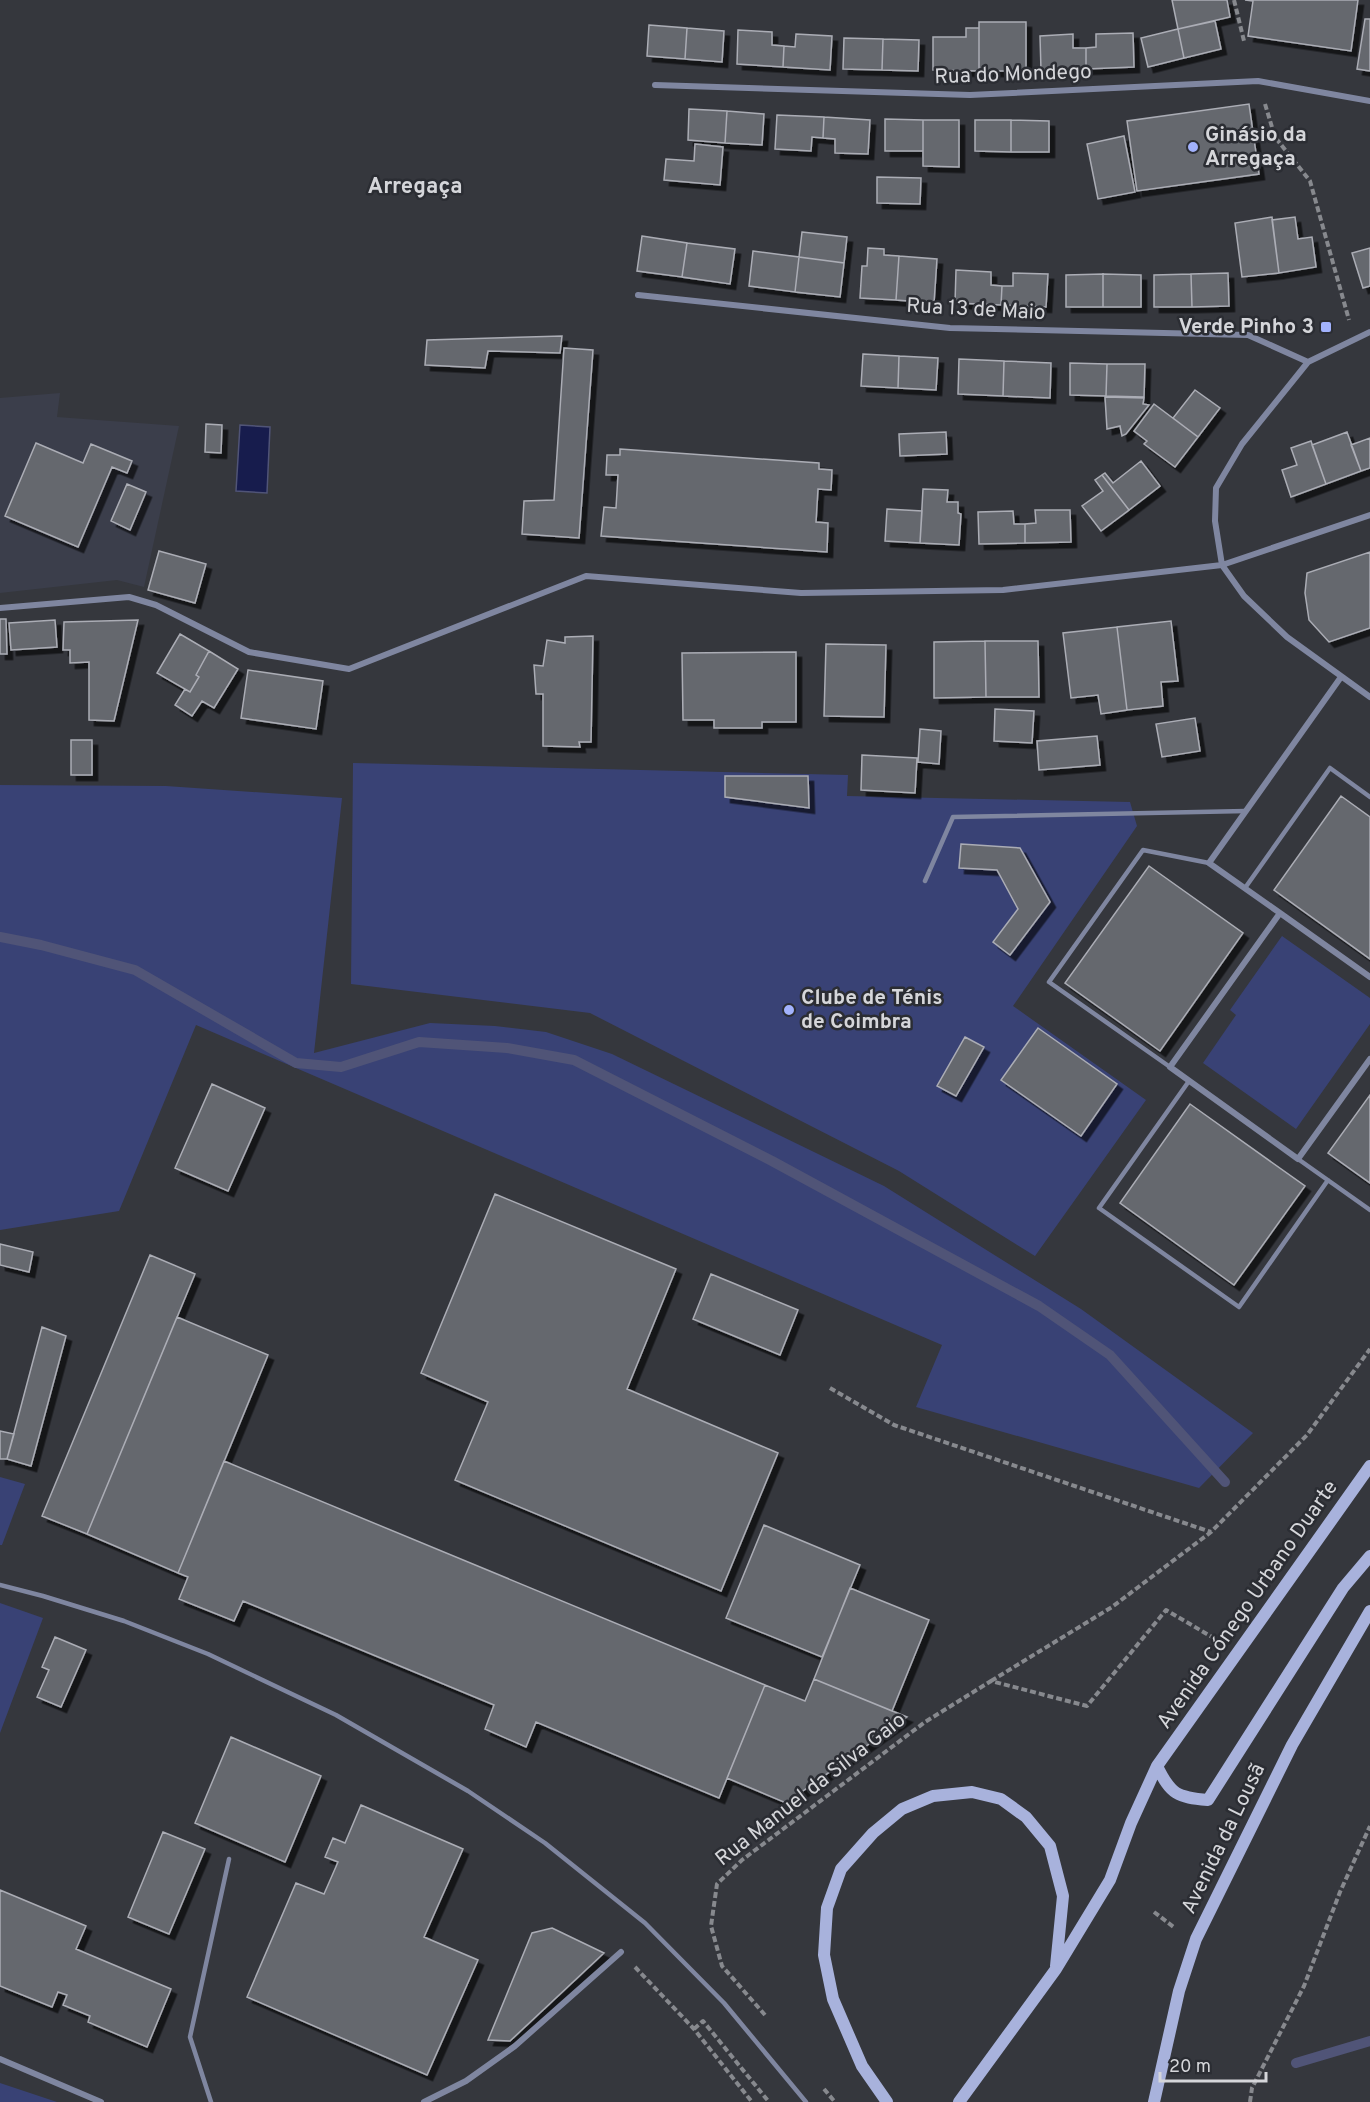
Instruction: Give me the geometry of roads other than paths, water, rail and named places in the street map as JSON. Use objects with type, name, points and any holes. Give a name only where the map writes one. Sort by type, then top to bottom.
[{"type":"main road","name":"Avenida Cónego Urbano Duarte","points":[[959,2102],[1056,1970],[1110,1880],[1131,1823],[1157,1766],[1370,1466]]},
{"type":"main road","points":[[1157,1766],[1167,1786],[1184,1797],[1208,1800],[1343,1588],[1370,1556]]},
{"type":"main road","name":"Avenida da Lousã","points":[[1154,2102],[1179,1991],[1196,1939],[1292,1745],[1370,1611]]},
{"type":"main road","points":[[887,2102],[862,2066],[833,2000],[824,1955],[827,1908],[841,1869],[873,1833],[902,1809],[933,1796],[972,1792],[1001,1799],[1026,1817],[1050,1846],[1063,1896],[1056,1970]]},
{"type":"street","name":"Rua do Mondego","points":[[655,85],[970,95],[1258,81],[1370,101]]},
{"type":"street","name":"Rua 13 de Maio","points":[[638,295],[950,328],[1248,335],[1308,362]]},
{"type":"street","points":[[1370,332],[1308,362],[1242,444],[1216,488],[1215,521],[1222,565],[1244,596],[1287,637],[1370,697]]},
{"type":"street","points":[[0,608],[129,597],[156,605],[249,652],[349,669],[586,576],[801,593],[1003,590],[1222,565],[1370,515]]},
{"type":"street","points":[[1341,677],[1209,863],[1370,977]]},
{"type":"street","points":[[1280,913],[1170,1067],[1299,1159],[1370,1059]]},
{"type":"street","points":[[424,2102],[466,2081],[515,2046],[621,1952]]},
{"type":"street","points":[[0,2059],[101,2102]]},
{"type":"lane","points":[[1245,888],[1330,768],[1370,797]]},
{"type":"lane","points":[[924,881],[953,817],[1246,811]]},
{"type":"lane","points":[[1170,1067],[1049,982],[1143,850],[1209,863]]},
{"type":"lane","points":[[1189,1081],[1099,1208],[1239,1307],[1328,1180]]},
{"type":"lane","points":[[1299,1159],[1370,1210]]},
{"type":"lane","points":[[0,1584],[124,1621],[208,1654],[336,1715],[468,1791],[545,1843],[645,1923],[724,2003],[806,2102]]},
{"type":"lane","points":[[211,2102],[189,2037],[229,1859]]},
{"type":"waterway","points":[[0,937],[41,945],[135,970],[296,1063],[341,1067],[419,1042],[507,1048],[574,1060],[772,1161],[1039,1306],[1110,1355],[1225,1482]]},
{"type":"waterway","points":[[1296,2063],[1370,2041]]},
{"type":"place","name":"Ginásio da Arregaça","points":[[1193,147]]},
{"type":"place","name":"Verde Pinho 3","points":[[1326,327]]},
{"type":"place","name":"Clube de Ténis de Coimbra","points":[[789,1010]]},
{"type":"district","name":"Arregaça","points":[[415,187]]}]
